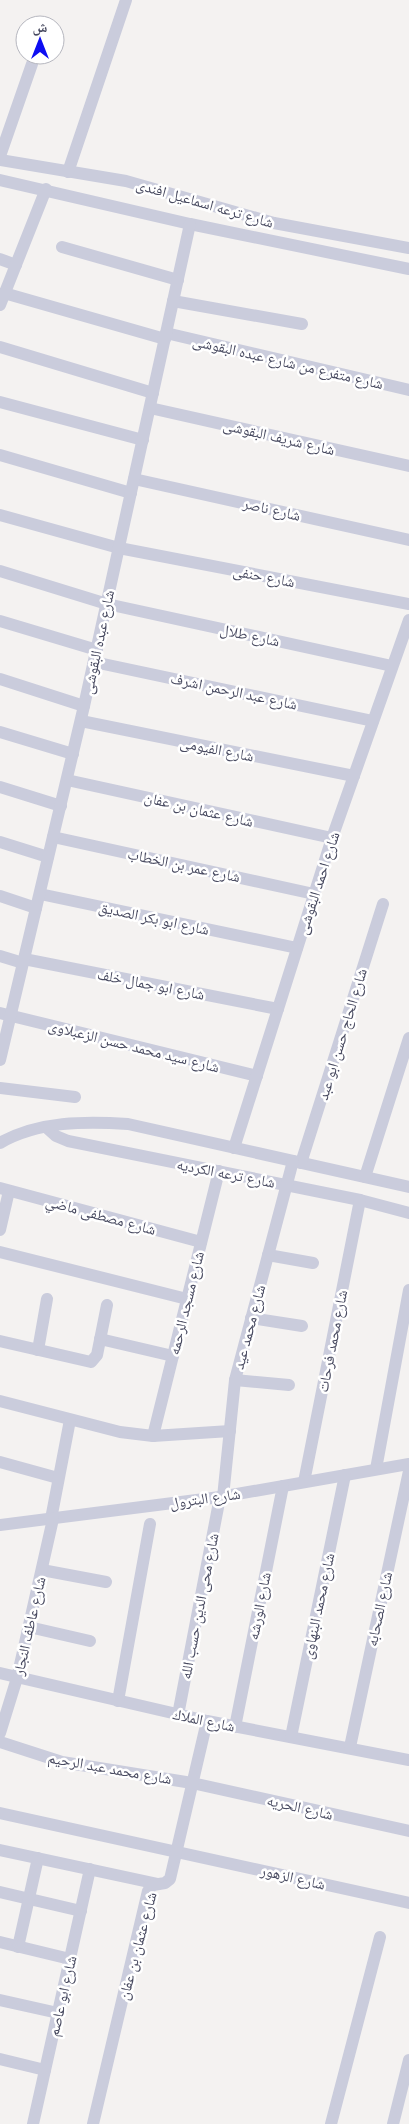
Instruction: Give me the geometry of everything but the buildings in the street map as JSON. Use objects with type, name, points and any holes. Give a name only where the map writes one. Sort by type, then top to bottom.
[{"type":"street","points":[[68,172],[126,0]]},
{"type":"street","points":[[0,158],[32,65]]},
{"type":"street","name":"شارع ترعه اسماعيل افندى","points":[[0,158],[68,172],[126,181],[274,223],[409,248]]},
{"type":"street","name":"شارع ترعه اسماعيل افندى","points":[[0,180],[46,189],[190,224],[409,269]]},
{"type":"street","points":[[2,299],[46,189]]},
{"type":"street","name":"شارع عبده البقوشى","points":[[0,1060],[5,1014],[23,961],[81,721],[190,224]]},
{"type":"street","points":[[62,246],[178,280]]},
{"type":"street","points":[[0,259],[16,265]]},
{"type":"street","name":"شارع متفرع من شارع عبده البقوشى","points":[[2,299],[409,390]]},
{"type":"street","points":[[174,301],[302,324]]},
{"type":"street","points":[[0,346],[153,393]]},
{"type":"street","points":[[0,402],[143,440]]},
{"type":"street","name":"شارع شريف البقوشى","points":[[150,408],[409,466]]},
{"type":"street","points":[[0,455],[131,493]]},
{"type":"street","name":"شارع ناصر","points":[[134,478],[409,540]]},
{"type":"street","name":"شارع حنفى","points":[[0,515],[119,548],[409,604]]},
{"type":"street","name":"شارع طلال","points":[[0,571],[107,604],[392,666]]},
{"type":"street","name":"شارع احمد البقوشى","points":[[234,1148],[332,838],[409,620]]},
{"type":"street","name":"شارع عبد الرحمن اشرف","points":[[0,621],[95,656],[373,721]]},
{"type":"street","points":[[0,679],[84,706]]},
{"type":"street","name":"شارع الفيومى","points":[[81,721],[354,776]]},
{"type":"street","points":[[0,732],[73,754]]},
{"type":"street","name":"شارع عثمان بن عفان","points":[[67,780],[332,838]]},
{"type":"street","points":[[0,787],[61,806]]},
{"type":"street","name":"شارع عمر بن الخطاب","points":[[53,837],[314,894]]},
{"type":"street","points":[[0,842],[48,857]]},
{"type":"street","name":"شارع ابو بكر الصديق","points":[[40,894],[297,948]]},
{"type":"street","points":[[0,896],[36,908]]},
{"type":"street","name":"شارع الحاج حسن ابو عبد","points":[[297,1162],[383,904]]},
{"type":"street","name":"شارع ابو جمال خلف","points":[[0,956],[278,1009]]},
{"type":"street","name":"شارع سيد محمد حسن الزعبلاوى","points":[[5,1014],[257,1076]]},
{"type":"street","points":[[365,1177],[409,1038]]},
{"type":"street","points":[[0,1088],[74,1097]]},
{"type":"street","name":"شارع ترعه الكرديه","points":[[0,1143],[14,1135],[46,1127],[91,1122],[128,1124],[409,1187]]},
{"type":"street","name":"شارع ترعه الكرديه","points":[[46,1127],[56,1136],[68,1141],[360,1200],[409,1213]]},
{"type":"street","name":"شارع محمد عيد","points":[[222,1497],[235,1380],[287,1185],[297,1162]]},
{"type":"street","name":"شارع مسجد الرحمه","points":[[153,1436],[219,1171]]},
{"type":"street","points":[[0,1230],[4,1190]]},
{"type":"street","name":"شارع مصطفى ماضي","points":[[4,1190],[201,1242]]},
{"type":"street","name":"شارع محمد فرحات","points":[[304,1482],[360,1200]]},
{"type":"street","points":[[0,1252],[187,1300]]},
{"type":"street","points":[[268,1255],[313,1263]]},
{"type":"street","points":[[376,1469],[409,1290]]},
{"type":"street","points":[[38,1350],[47,1299]]},
{"type":"street","points":[[0,1341],[91,1362],[97,1355],[107,1305]]},
{"type":"street","points":[[252,1318],[302,1326]]},
{"type":"street","points":[[100,1339],[173,1356]]},
{"type":"street","points":[[235,1380],[289,1385]]},
{"type":"street","points":[[0,1401],[120,1432],[153,1436],[230,1431]]},
{"type":"street","name":"شارع عاطف النجار","points":[[0,1733],[17,1678],[42,1570],[70,1420]]},
{"type":"street","points":[[0,1462],[58,1478]]},
{"type":"street","name":"شارع البترول","points":[[0,1525],[222,1497],[409,1464]]},
{"type":"street","name":"شارع الصحابه","points":[[350,1748],[409,1471]]},
{"type":"street","name":"شارع محمد البنهاوى","points":[[291,1737],[345,1475]]},
{"type":"street","name":"شارع الورشه","points":[[235,1727],[283,1486]]},
{"type":"street","name":"شارع محى الدين حسب الله","points":[[178,1715],[222,1497]]},
{"type":"street","points":[[118,1701],[150,1524]]},
{"type":"street","points":[[42,1570],[106,1582]]},
{"type":"street","points":[[29,1627],[90,1641]]},
{"type":"street","name":"شارع الملاك","points":[[0,1673],[207,1722],[409,1758]]},
{"type":"street","name":"شارع عثمان بن عفان","points":[[93,2124],[148,1891],[153,1885],[165,1883],[170,1879],[207,1722]]},
{"type":"street","name":"شارع محمد عبد الرحيم","points":[[0,1742],[62,1762],[192,1783]]},
{"type":"street","name":"شارع الحريه","points":[[192,1783],[409,1831]]},
{"type":"street","name":"شارع الزهور","points":[[0,1813],[409,1903]]},
{"type":"street","points":[[0,1850],[158,1884]]},
{"type":"street","points":[[18,1947],[38,1858]]},
{"type":"street","name":"شارع ابو عاصم","points":[[33,2124],[90,1869]]},
{"type":"street","points":[[0,1892],[81,1911]]},
{"type":"street","points":[[331,2124],[380,1937]]},
{"type":"street","points":[[0,1942],[70,1959]]},
{"type":"street","points":[[0,2000],[58,2013]]},
{"type":"street","points":[[0,2059],[45,2070]]},
{"type":"street","points":[[393,2124],[409,2060]]}]
